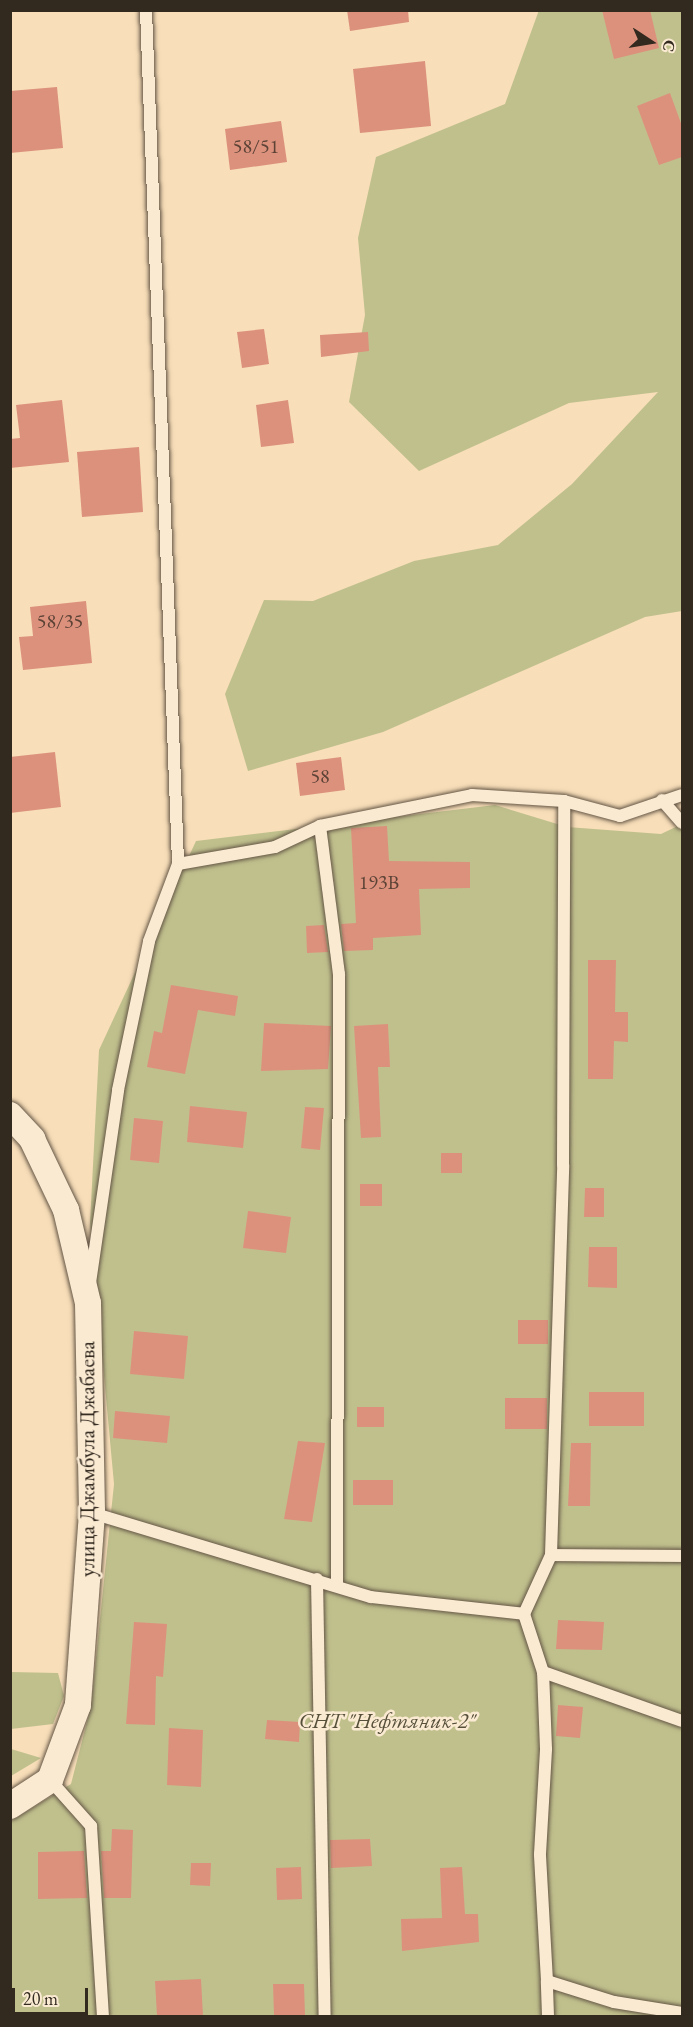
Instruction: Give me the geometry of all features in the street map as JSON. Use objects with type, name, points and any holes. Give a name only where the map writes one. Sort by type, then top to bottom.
[{"type":"street","name":"улица Джамбула Джабаева","points":[[10,1115],[32,1139],[66,1210],[88,1302],[92,1514],[78,1705],[50,1780]]},
{"type":"street","points":[[10,1806],[50,1780]]},
{"type":"lane","points":[[88,1302],[118,1090],[148,941],[178,864],[146,10]]},
{"type":"lane","points":[[178,864],[275,847],[320,826],[472,795],[564,801],[620,816],[682,795]]},
{"type":"lane","points":[[662,800],[682,823]]},
{"type":"lane","points":[[548,2016],[540,1854],[546,1749],[543,1672],[524,1614],[551,1556],[563,1166],[564,801]]},
{"type":"lane","points":[[320,826],[339,974],[337,1585]]},
{"type":"lane","points":[[92,1514],[318,1579],[371,1597],[524,1614]]},
{"type":"lane","points":[[551,1556],[682,1556]]},
{"type":"lane","points":[[318,1579],[325,2016]]},
{"type":"lane","points":[[543,1672],[682,1720]]},
{"type":"lane","points":[[50,1780],[91,1826],[103,2016]]},
{"type":"lane","points":[[548,1981],[614,2002],[682,2013]]},
{"type":"green space","points":[[539,10],[682,11],[682,611],[645,617],[383,732],[248,771],[225,694],[264,600],[313,601],[414,561],[498,545],[572,484],[658,392],[569,403],[419,471],[349,402],[365,315],[358,238],[376,157],[505,104]]},
{"type":"green space","name":"СНТ \"Нефтяник-2\"","points":[[495,805],[567,827],[661,834],[682,824],[682,2016],[11,2016],[11,1821],[71,1784],[91,1706],[114,1484],[90,1223],[99,1050],[196,841]]},
{"type":"green space","points":[[11,1672],[58,1673],[64,1696],[53,1724],[11,1729]]},
{"type":"green space","points":[[11,1749],[41,1758],[11,1776]]},
{"type":"building","points":[[347,10],[408,10],[409,22],[350,31]]},
{"type":"building","points":[[602,10],[650,10],[659,48],[614,59]]},
{"type":"building","points":[[425,61],[431,126],[360,133],[353,69]]},
{"type":"building","points":[[57,87],[63,148],[10,153],[10,91]]},
{"type":"building","points":[[670,93],[682,126],[682,157],[659,165],[637,106]]},
{"type":"building","points":[[281,121],[287,162],[230,170],[225,129]]},
{"type":"building","points":[[264,329],[269,364],[242,368],[237,332]]},
{"type":"building","points":[[368,332],[369,351],[321,357],[320,335]]},
{"type":"building","points":[[62,400],[69,462],[10,468],[10,439],[20,438],[16,405]]},
{"type":"building","points":[[288,400],[294,443],[261,447],[256,405]]},
{"type":"building","points":[[139,447],[143,512],[82,517],[77,452]]},
{"type":"building","points":[[86,601],[92,663],[23,670],[19,637],[33,636],[30,607]]},
{"type":"building","points":[[55,752],[61,807],[10,813],[10,757]]},
{"type":"building","points":[[341,757],[345,790],[300,796],[296,763]]},
{"type":"building","points":[[387,826],[389,861],[470,862],[470,888],[419,889],[421,935],[373,938],[373,950],[344,951],[341,924],[356,923],[351,828]]},
{"type":"building","points":[[324,925],[328,952],[307,953],[306,926]]},
{"type":"building","points":[[588,960],[616,960],[615,1012],[628,1012],[628,1042],[614,1041],[613,1079],[588,1079]]},
{"type":"building","points":[[171,985],[238,996],[235,1016],[198,1010],[185,1074],[147,1067],[154,1031],[162,1033]]},
{"type":"building","points":[[264,1023],[331,1026],[328,1069],[261,1071]]},
{"type":"building","points":[[388,1024],[390,1067],[378,1067],[381,1137],[361,1138],[354,1026]]},
{"type":"building","points":[[190,1106],[247,1112],[243,1148],[187,1142]]},
{"type":"building","points":[[305,1107],[324,1108],[320,1150],[301,1148]]},
{"type":"building","points":[[134,1118],[163,1121],[159,1163],[130,1160]]},
{"type":"building","points":[[441,1153],[462,1153],[462,1173],[441,1173]]},
{"type":"building","points":[[360,1184],[382,1184],[382,1206],[360,1206]]},
{"type":"building","points":[[585,1188],[604,1188],[604,1217],[584,1217]]},
{"type":"building","points":[[248,1211],[291,1217],[286,1253],[243,1248]]},
{"type":"building","points":[[589,1247],[617,1247],[617,1288],[588,1287]]},
{"type":"building","points":[[518,1320],[548,1320],[548,1344],[518,1344]]},
{"type":"building","points":[[134,1331],[188,1336],[184,1379],[130,1374]]},
{"type":"building","points":[[589,1392],[644,1392],[644,1426],[589,1426]]},
{"type":"building","points":[[505,1398],[547,1398],[547,1429],[505,1429]]},
{"type":"building","points":[[357,1407],[384,1407],[384,1427],[357,1427]]},
{"type":"building","points":[[115,1411],[170,1416],[167,1443],[113,1438]]},
{"type":"building","points":[[298,1441],[325,1443],[312,1522],[284,1519]]},
{"type":"building","points":[[571,1443],[591,1443],[590,1506],[568,1506]]},
{"type":"building","points":[[353,1480],[393,1480],[393,1505],[353,1505]]},
{"type":"building","points":[[558,1620],[604,1622],[602,1650],[556,1649]]},
{"type":"building","points":[[134,1622],[167,1624],[163,1677],[156,1676],[155,1725],[126,1724]]},
{"type":"building","points":[[558,1705],[583,1707],[580,1738],[556,1736]]},
{"type":"building","points":[[267,1720],[300,1722],[299,1742],[265,1739]]},
{"type":"building","points":[[169,1728],[203,1730],[201,1787],[167,1785]]},
{"type":"building","points":[[112,1829],[133,1830],[131,1898],[104,1898],[101,1851],[111,1851]]},
{"type":"building","points":[[370,1839],[372,1866],[331,1868],[330,1840]]},
{"type":"building","points":[[84,1851],[87,1898],[38,1899],[38,1852]]},
{"type":"building","points":[[191,1863],[211,1863],[210,1886],[190,1885]]},
{"type":"building","points":[[301,1867],[302,1899],[277,1900],[276,1868]]},
{"type":"building","points":[[462,1867],[465,1914],[478,1914],[479,1942],[402,1951],[401,1919],[442,1918],[440,1868]]},
{"type":"building","points":[[201,1979],[203,2016],[157,2016],[155,1981]]},
{"type":"building","points":[[273,1984],[304,1984],[305,2016],[274,2016]]}]
